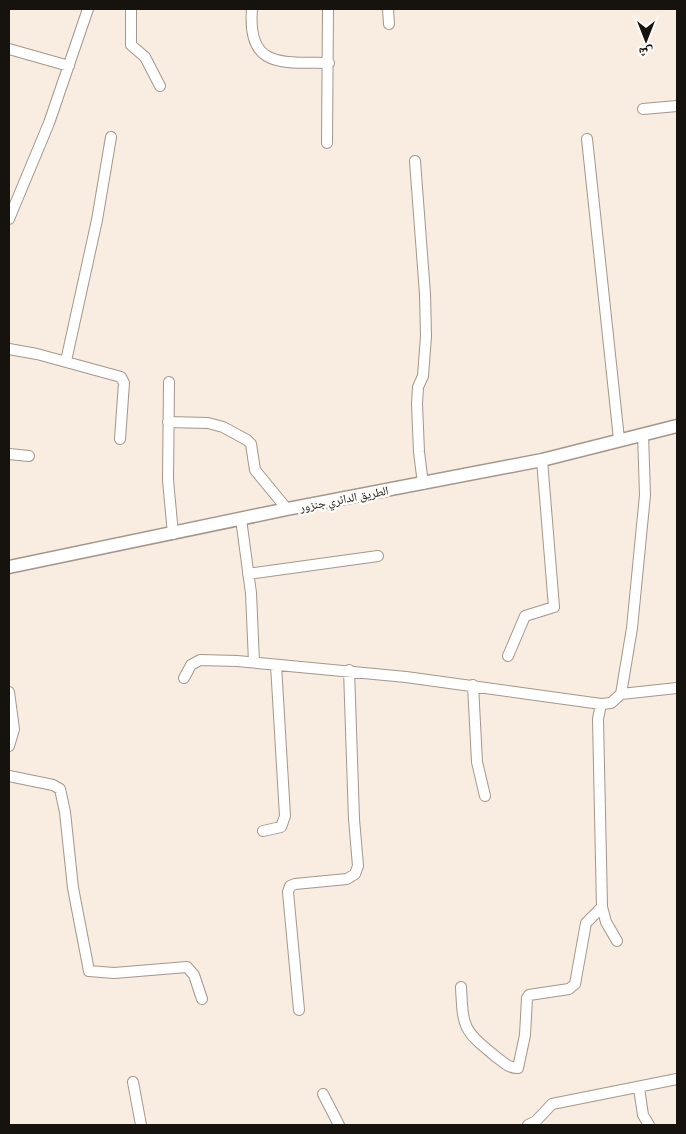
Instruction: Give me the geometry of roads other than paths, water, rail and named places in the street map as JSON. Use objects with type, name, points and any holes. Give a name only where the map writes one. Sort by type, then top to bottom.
[{"type":"main road","name":"الطريق الدائري جنزور","points":[[9,567],[287,509],[542,460],[677,426]]},
{"type":"street","points":[[9,219],[50,123],[88,9]]},
{"type":"street","points":[[131,9],[131,45],[145,57],[160,86]]},
{"type":"street","points":[[252,9],[251,36],[265,55],[280,61],[329,63]]},
{"type":"street","points":[[327,143],[328,9]]},
{"type":"street","points":[[388,9],[389,24]]},
{"type":"street","points":[[9,49],[69,66]]},
{"type":"street","points":[[643,109],[677,106]]},
{"type":"street","points":[[66,361],[97,220],[111,137]]},
{"type":"street","points":[[586,139],[620,439]]},
{"type":"street","points":[[415,161],[425,294],[423,376],[418,387],[417,404],[419,452],[423,484]]},
{"type":"street","points":[[9,349],[66,361],[123,379],[120,439]]},
{"type":"street","points":[[169,382],[169,497],[174,534]]},
{"type":"street","points":[[168,422],[208,424],[223,428],[247,440],[252,449],[255,470],[287,509]]},
{"type":"street","points":[[621,694],[635,610],[643,524],[645,495],[643,434]]},
{"type":"street","points":[[9,454],[29,456]]},
{"type":"street","points":[[508,656],[525,616],[554,608],[542,460]]},
{"type":"street","points":[[241,519],[248,574],[254,662]]},
{"type":"street","points":[[248,574],[378,556]]},
{"type":"street","points":[[184,678],[191,665],[200,660],[254,662],[349,670],[473,685],[601,704],[611,703],[621,694],[677,688]]},
{"type":"street","points":[[263,831],[281,827],[285,816],[276,665]]},
{"type":"street","points":[[299,1010],[288,892],[290,886],[347,880],[355,874],[358,866],[353,790],[349,670]]},
{"type":"street","points":[[473,685],[477,762],[484,796]]},
{"type":"street","points":[[9,692],[14,729],[9,746]]},
{"type":"street","points":[[601,704],[598,719],[597,765],[602,907],[606,922],[617,941]]},
{"type":"street","points":[[9,776],[53,785],[60,789],[65,812],[73,888],[89,971],[114,973],[187,967],[194,975],[202,999]]},
{"type":"street","points":[[461,988],[463,1018],[468,1032],[506,1065],[518,1068],[525,1035],[527,998],[529,995],[569,989],[575,984],[586,923],[602,907]]},
{"type":"street","points":[[528,1125],[536,1121],[552,1104],[677,1079]]},
{"type":"street","points":[[133,1082],[141,1125]]},
{"type":"street","points":[[639,1088],[643,1115],[649,1125]]},
{"type":"street","points":[[323,1094],[340,1125]]}]
